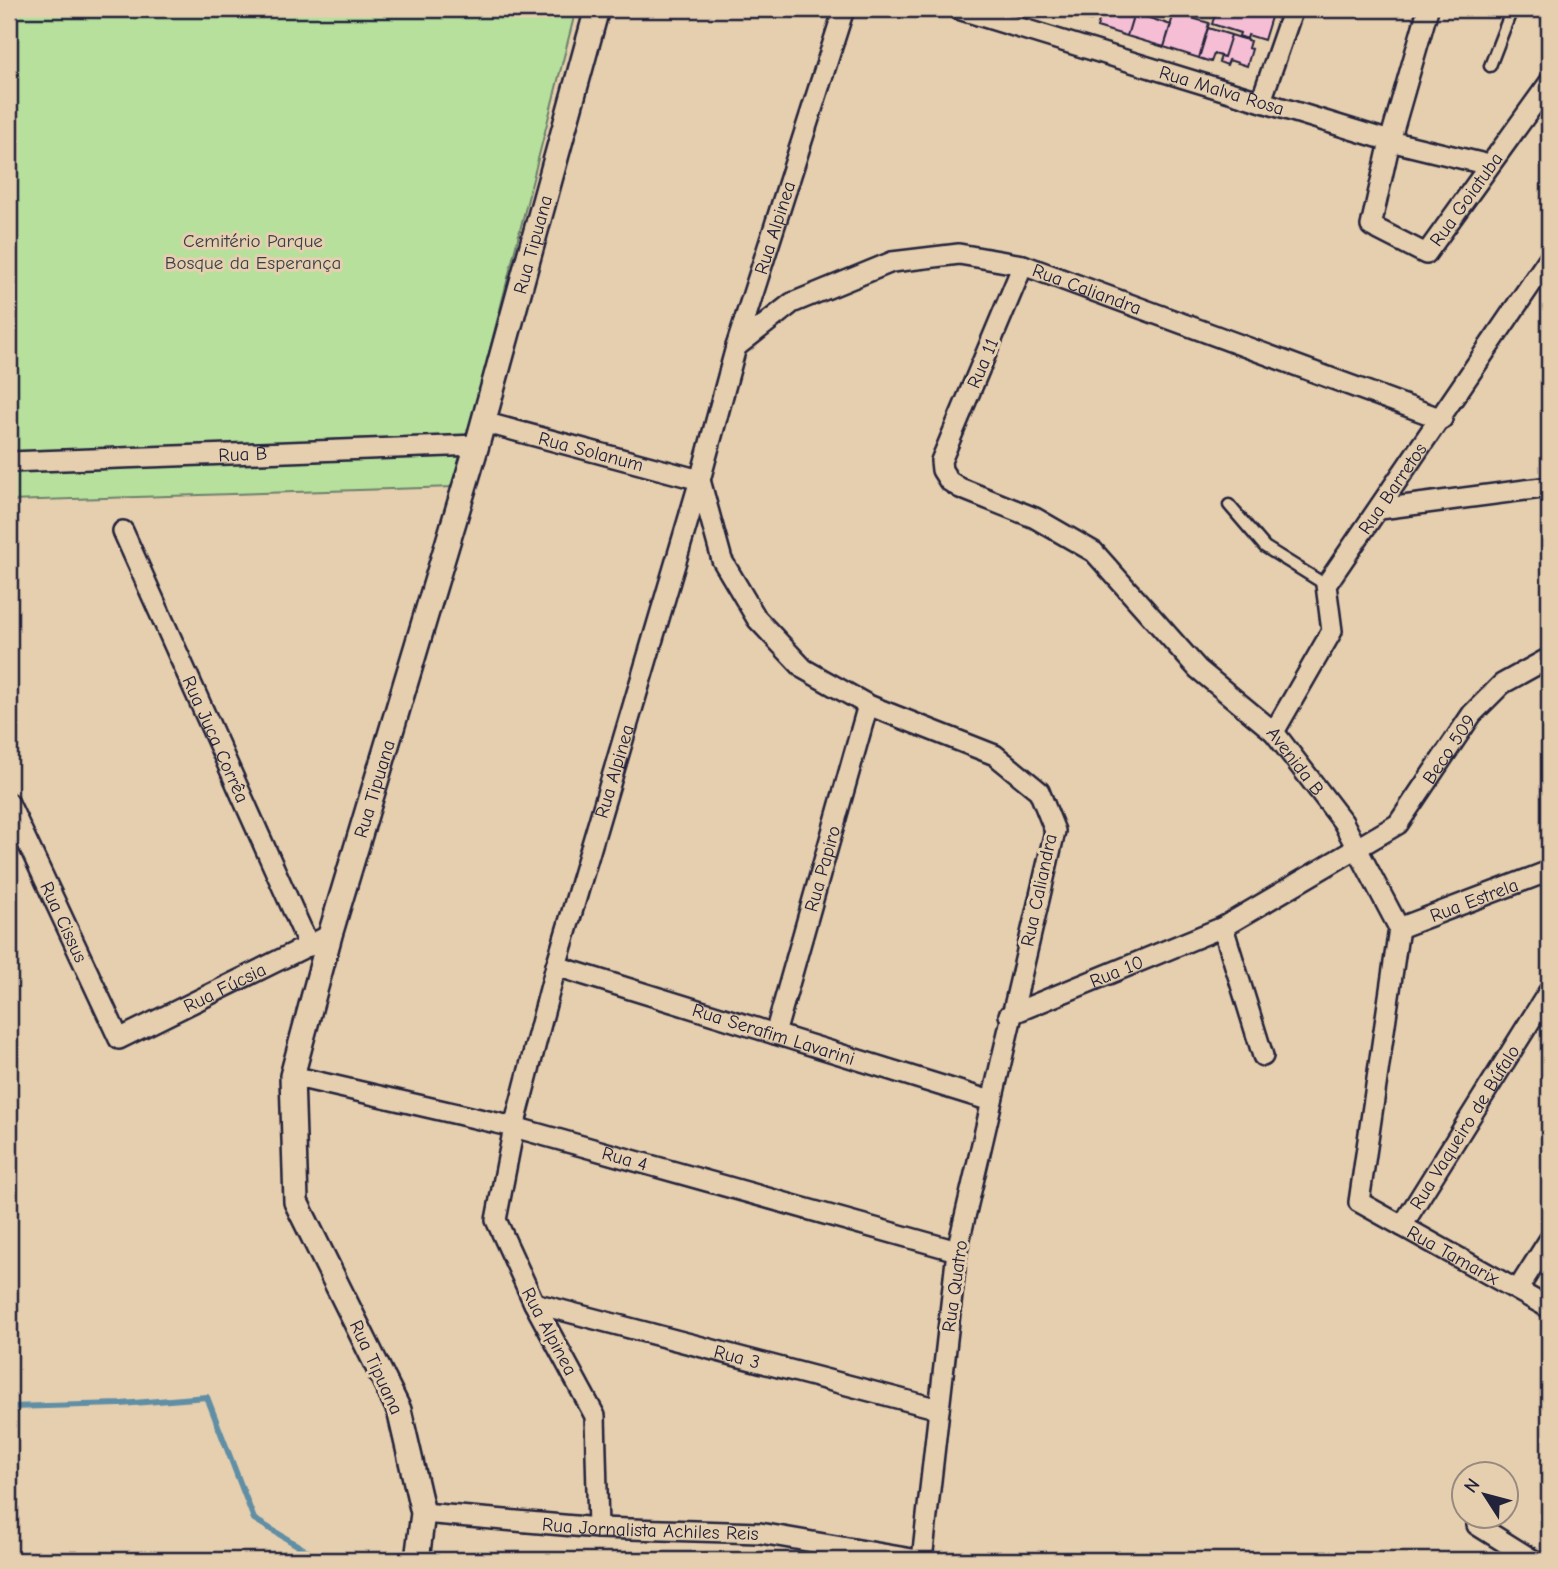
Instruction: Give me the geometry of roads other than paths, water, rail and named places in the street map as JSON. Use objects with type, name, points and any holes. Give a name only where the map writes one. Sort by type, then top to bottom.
[{"type":"street","name":"Rua Tipuana","points":[[417,1560],[423,1513],[400,1409],[296,1202],[292,1076],[320,940],[477,445],[597,9]]},
{"type":"street","name":"Rua Alpinea","points":[[598,1528],[595,1416],[534,1303],[496,1220],[514,1127],[556,966],[701,480],[736,347],[844,9]]},
{"type":"street","name":"Rua Malva Rosa","points":[[958,9],[1390,141],[1489,165]]},
{"type":"street","points":[[1261,101],[1293,9]]},
{"type":"street","name":"Rua Goiatuba","points":[[1428,9],[1390,141],[1371,226],[1426,254],[1549,83]]},
{"type":"street","name":"Rua Caliandra","points":[[736,347],[792,303],[892,262],[959,254],[1023,265],[1442,419]]},
{"type":"street","name":"Rua Barretos","points":[[1326,585],[1442,419],[1549,258]]},
{"type":"street","name":"Rua 11","points":[[941,461],[1023,265]]},
{"type":"street","name":"Rua Solanum","points":[[483,422],[701,480]]},
{"type":"street","name":"Rua B","points":[[9,462],[477,445]]},
{"type":"street","name":"Avenida B","points":[[941,461],[942,470],[949,481],[960,488],[1035,518],[1094,552],[1198,669],[1274,732],[1343,822],[1399,928]]},
{"type":"street","name":"Rua Caliandra","points":[[701,480],[722,560],[757,619],[804,669],[868,705],[995,755],[1039,791],[1055,831],[1009,1015]]},
{"type":"street","points":[[1380,509],[1549,487]]},
{"type":"street","name":"Rua Juca Corrêa","points":[[123,531],[320,940]]},
{"type":"street","points":[[1274,732],[1332,631],[1326,585]]},
{"type":"street","name":"Beco 509","points":[[1358,850],[1398,824],[1472,714],[1502,684],[1549,658]]},
{"type":"street","name":"Rua Papiro","points":[[775,1034],[868,705]]},
{"type":"street","name":"Rua Cissus","points":[[9,803],[119,1040]]},
{"type":"street","name":"Rua 10","points":[[1009,1015],[1223,927],[1358,850]]},
{"type":"street","name":"Rua Estrela","points":[[1399,928],[1549,871]]},
{"type":"street","points":[[1223,927],[1263,1056]]},
{"type":"street","name":"Rua Tamarix","points":[[1399,928],[1359,1202],[1549,1308]]},
{"type":"street","name":"Rua Fúcsia","points":[[119,1040],[320,940]]},
{"type":"street","name":"Rua Serafim Lavarini","points":[[556,966],[991,1101]]},
{"type":"street","name":"Rua Vaqueiro de Búfalo","points":[[1402,1226],[1549,991]]},
{"type":"street","name":"Rua Quatro","points":[[920,1560],[957,1251],[1009,1015]]},
{"type":"street","name":"Rua 4","points":[[292,1076],[514,1127],[957,1251]]},
{"type":"street","points":[[1518,1289],[1549,1240]]},
{"type":"street","name":"Rua 3","points":[[534,1303],[939,1409]]},
{"type":"street","name":"Rua Jornalista Achiles Reis","points":[[423,1513],[598,1528],[760,1533],[920,1560]]},
{"type":"street","points":[[1484,1530],[1534,1560]]},
{"type":"lane","points":[[1490,66],[1512,9]]},
{"type":"lane","points":[[1229,505],[1265,547],[1326,585]]},
{"type":"waterway","points":[[9,1407],[121,1404],[207,1397],[254,1519],[322,1560]]},
{"type":"park label","name":"Cemitério Parque Bosque da Esperança","points":[[253,251]]}]
